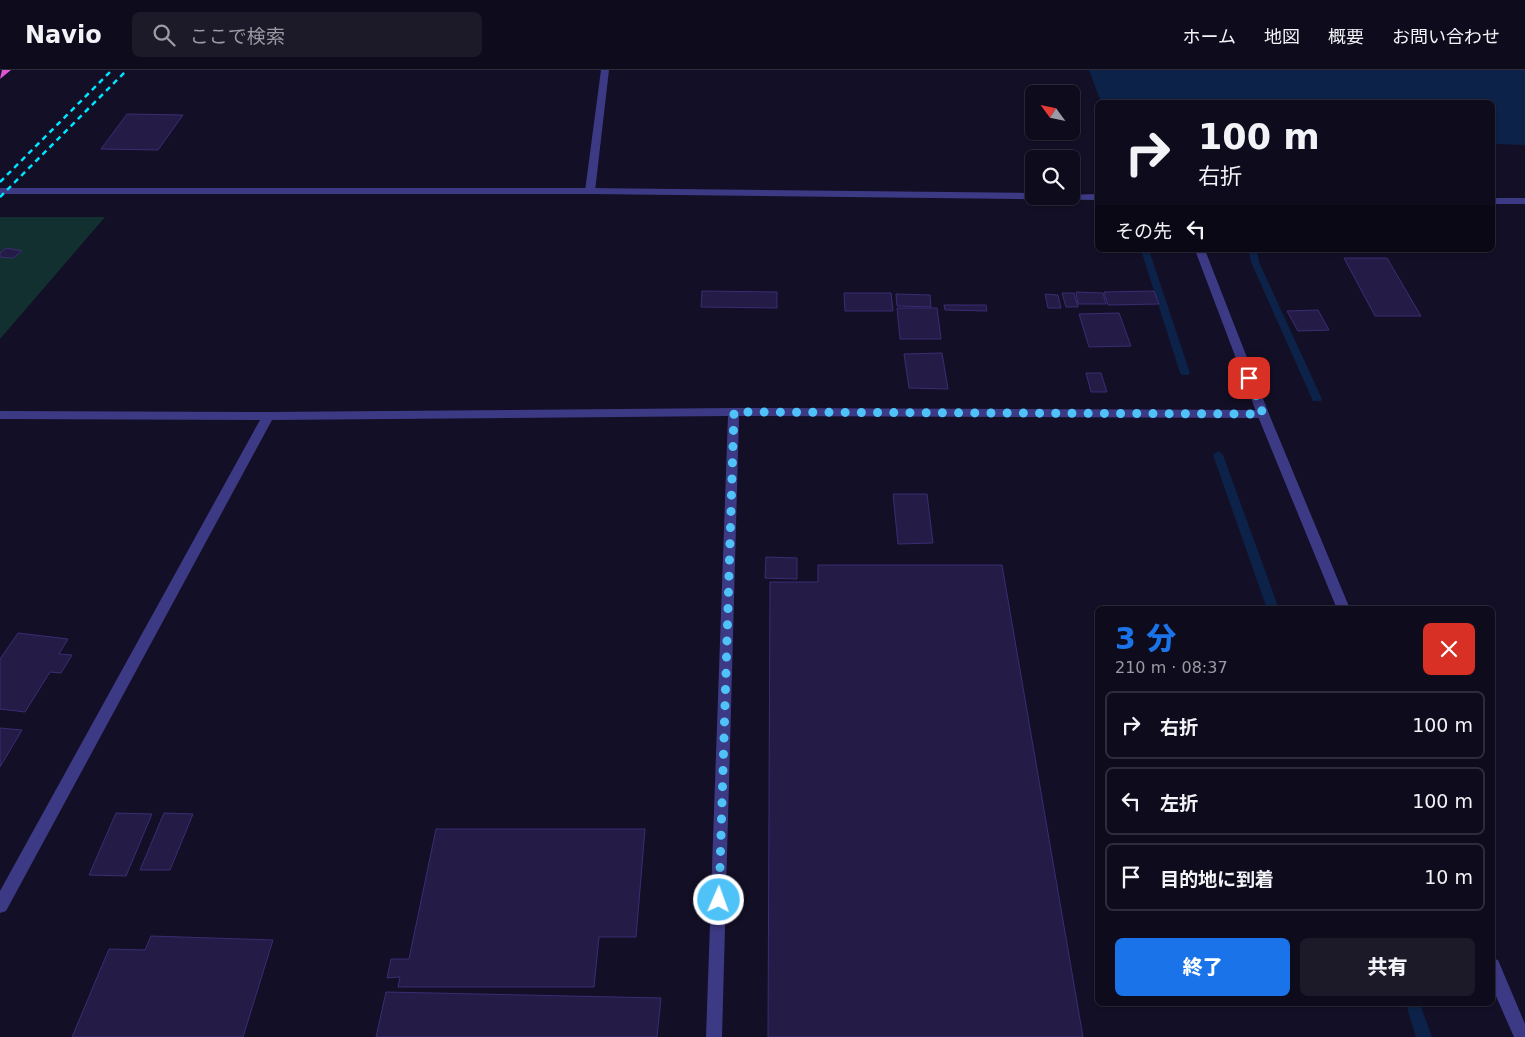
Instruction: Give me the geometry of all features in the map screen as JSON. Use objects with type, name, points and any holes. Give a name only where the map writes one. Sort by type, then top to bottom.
[{"type":"highway","points":[[0,76],[7,70]]},
{"type":"street","points":[[590,191],[605,70]]},
{"type":"street","points":[[0,191],[590,191],[1095,198]]},
{"type":"street","points":[[1495,201],[1525,201]]},
{"type":"street","points":[[1201,252],[1263,414],[1343,606]]},
{"type":"street","points":[[0,415],[268,416],[734,412],[1263,414]]},
{"type":"street","points":[[714,1037],[734,412]]},
{"type":"street","points":[[0,906],[268,416]]},
{"type":"street","points":[[1495,973],[1522,1037]]},
{"type":"green space","points":[[0,217],[105,217],[0,339]]},
{"type":"water","points":[[1089,70],[1525,70],[1525,145],[1495,144],[1495,100],[1100,100]]},
{"type":"building","points":[[127,114],[183,115],[158,150],[101,149]]},
{"type":"building","points":[[6,248],[22,251],[13,258],[0,257],[0,253]]},
{"type":"building","points":[[1344,258],[1387,258],[1421,316],[1375,316]]},
{"type":"building","points":[[702,291],[777,292],[777,308],[701,307]]},
{"type":"building","points":[[1154,291],[1159,304],[1108,305],[1104,292]]},
{"type":"building","points":[[1076,292],[1103,293],[1106,304],[1078,304]]},
{"type":"building","points":[[844,293],[891,293],[893,311],[845,311]]},
{"type":"building","points":[[1062,293],[1074,293],[1078,307],[1066,307]]},
{"type":"building","points":[[896,294],[930,295],[931,307],[897,306]]},
{"type":"building","points":[[1045,294],[1058,295],[1061,308],[1048,308]]},
{"type":"building","points":[[944,305],[986,305],[987,311],[945,310]]},
{"type":"building","points":[[897,308],[937,308],[941,339],[900,339]]},
{"type":"building","points":[[1318,310],[1329,330],[1298,331],[1287,311]]},
{"type":"building","points":[[1119,313],[1131,346],[1089,347],[1079,314]]},
{"type":"building","points":[[942,353],[948,389],[909,388],[904,354]]},
{"type":"building","points":[[1086,373],[1101,373],[1107,392],[1091,392]]},
{"type":"building","points":[[893,494],[927,494],[933,543],[898,544]]},
{"type":"building","points":[[766,557],[797,558],[797,579],[765,578]]},
{"type":"building","points":[[818,565],[1002,565],[1083,1037],[768,1037],[770,582],[818,582]]},
{"type":"building","points":[[18,633],[68,639],[59,654],[72,655],[61,673],[50,672],[25,712],[0,709],[0,659]]},
{"type":"building","points":[[0,728],[22,730],[0,767]]},
{"type":"building","points":[[116,813],[152,814],[126,876],[89,875]]},
{"type":"building","points":[[164,813],[193,814],[170,870],[140,870]]},
{"type":"building","points":[[436,829],[645,829],[636,937],[599,937],[594,987],[398,987],[400,977],[387,978],[391,959],[409,959]]},
{"type":"building","points":[[151,936],[273,940],[243,1037],[72,1037],[109,949],[145,950]]},
{"type":"building","points":[[386,992],[661,998],[657,1037],[376,1037]]},
{"type":"waterway","points":[[1146,252],[1185,373]]},
{"type":"waterway","points":[[1253,252],[1255,262],[1317,399]]},
{"type":"waterway","points":[[1218,455],[1272,606]]},
{"type":"waterway","points":[[1414,1006],[1424,1037]]},
{"type":"railway","points":[[0,182],[112,70]]},
{"type":"railway","points":[[0,197],[127,70]]},
{"type":"route","points":[[719,900],[734,412],[1263,414],[1249,378]]}]
